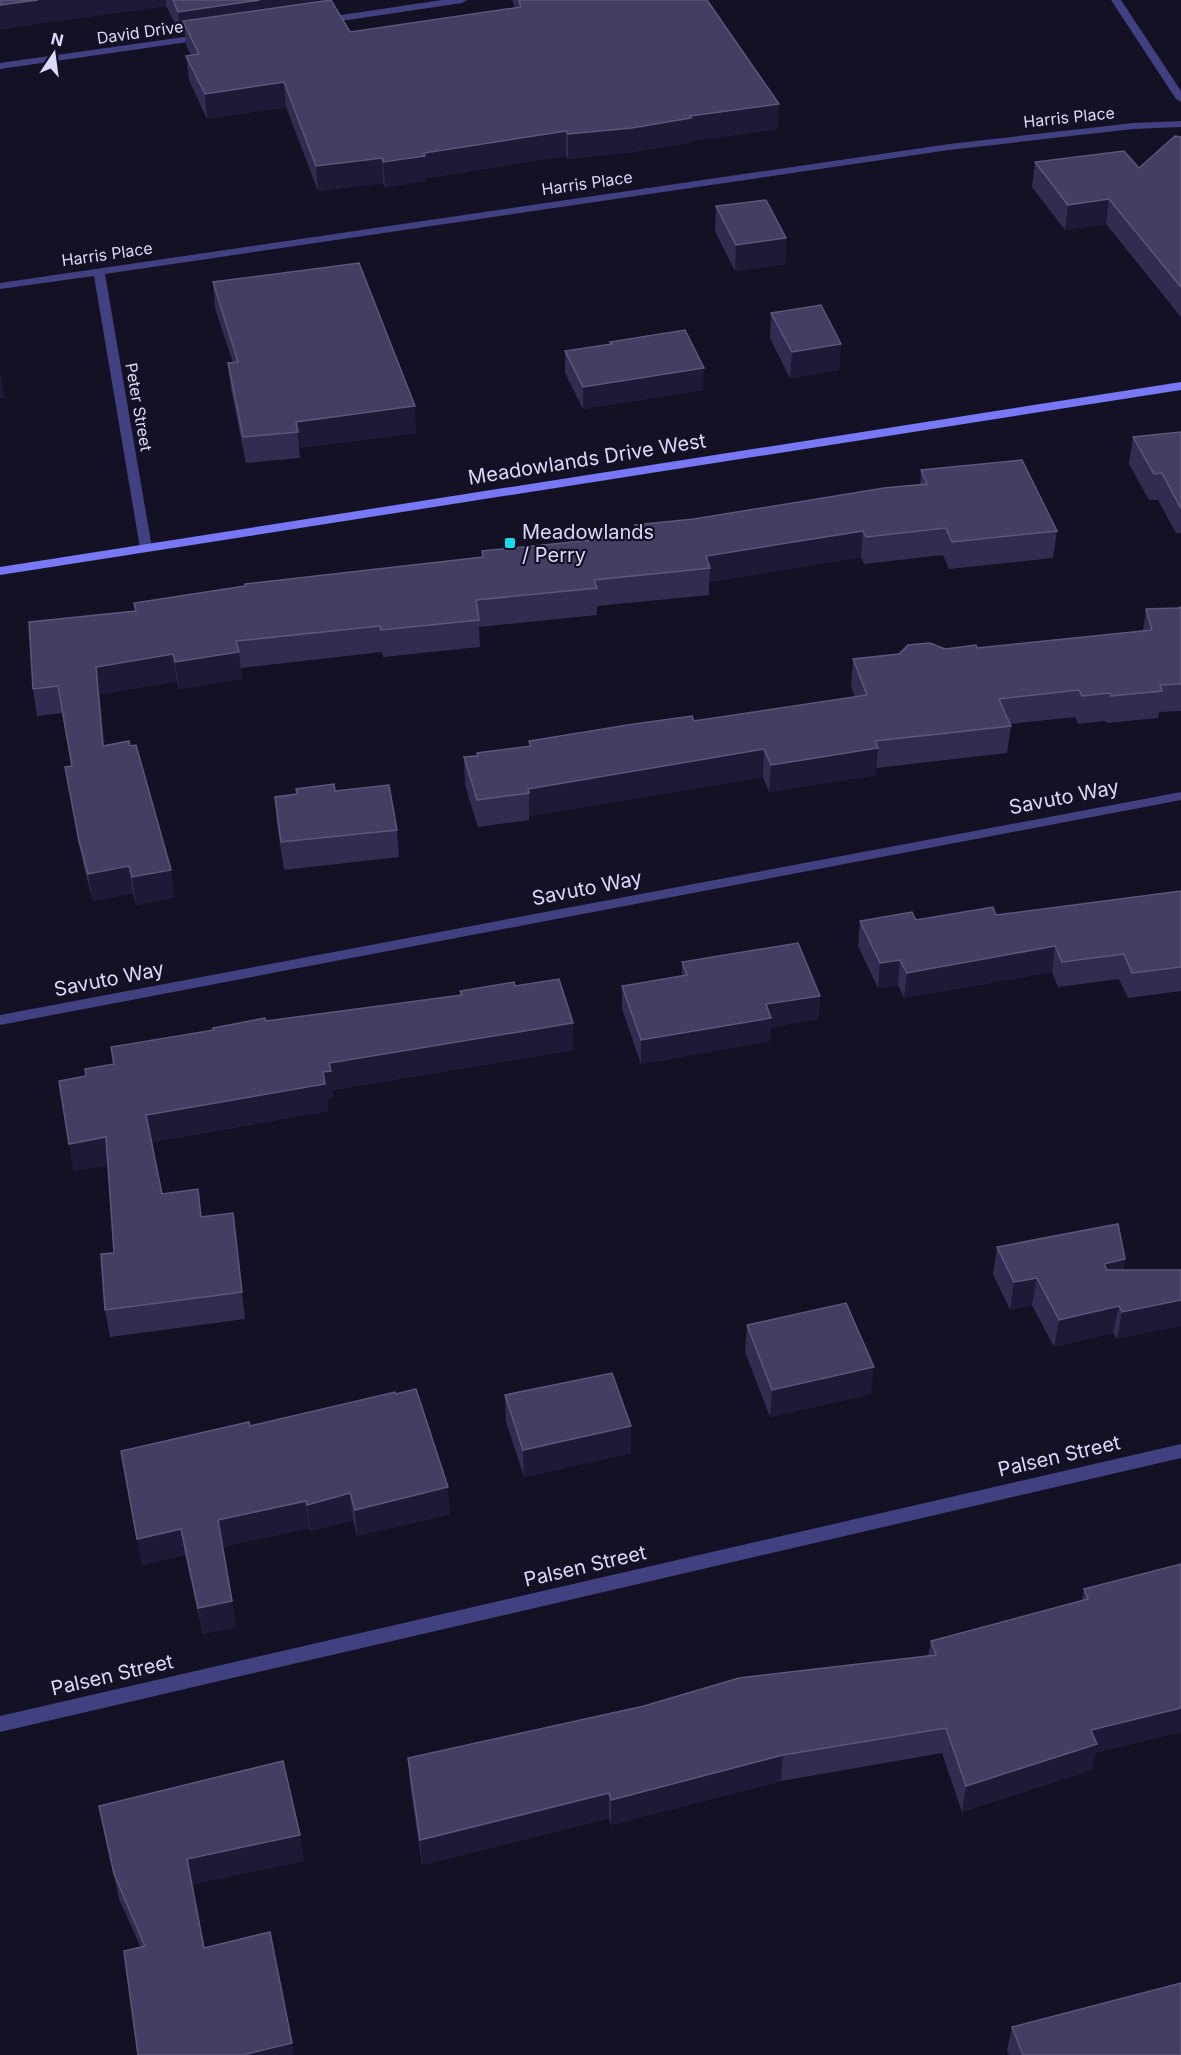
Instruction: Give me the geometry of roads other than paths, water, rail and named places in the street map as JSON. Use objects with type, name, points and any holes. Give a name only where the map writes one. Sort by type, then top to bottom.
[{"type":"main road","name":"Meadowlands Drive West","points":[[0,571],[1181,386]]},
{"type":"street","points":[[309,22],[462,0]]},
{"type":"street","points":[[1116,0],[1181,99]]},
{"type":"street","name":"David Drive","points":[[0,66],[215,36]]},
{"type":"street","name":"Harris Place","points":[[0,286],[949,147],[1133,126],[1181,124]]},
{"type":"street","name":"Peter Street","points":[[99,272],[146,548]]},
{"type":"street","name":"Savuto Way","points":[[0,1020],[1181,796]]},
{"type":"street","name":"Palsen Street","points":[[0,1724],[1181,1451]]},
{"type":"place","name":"Meadowlands / Perry","points":[[510,543]]}]
